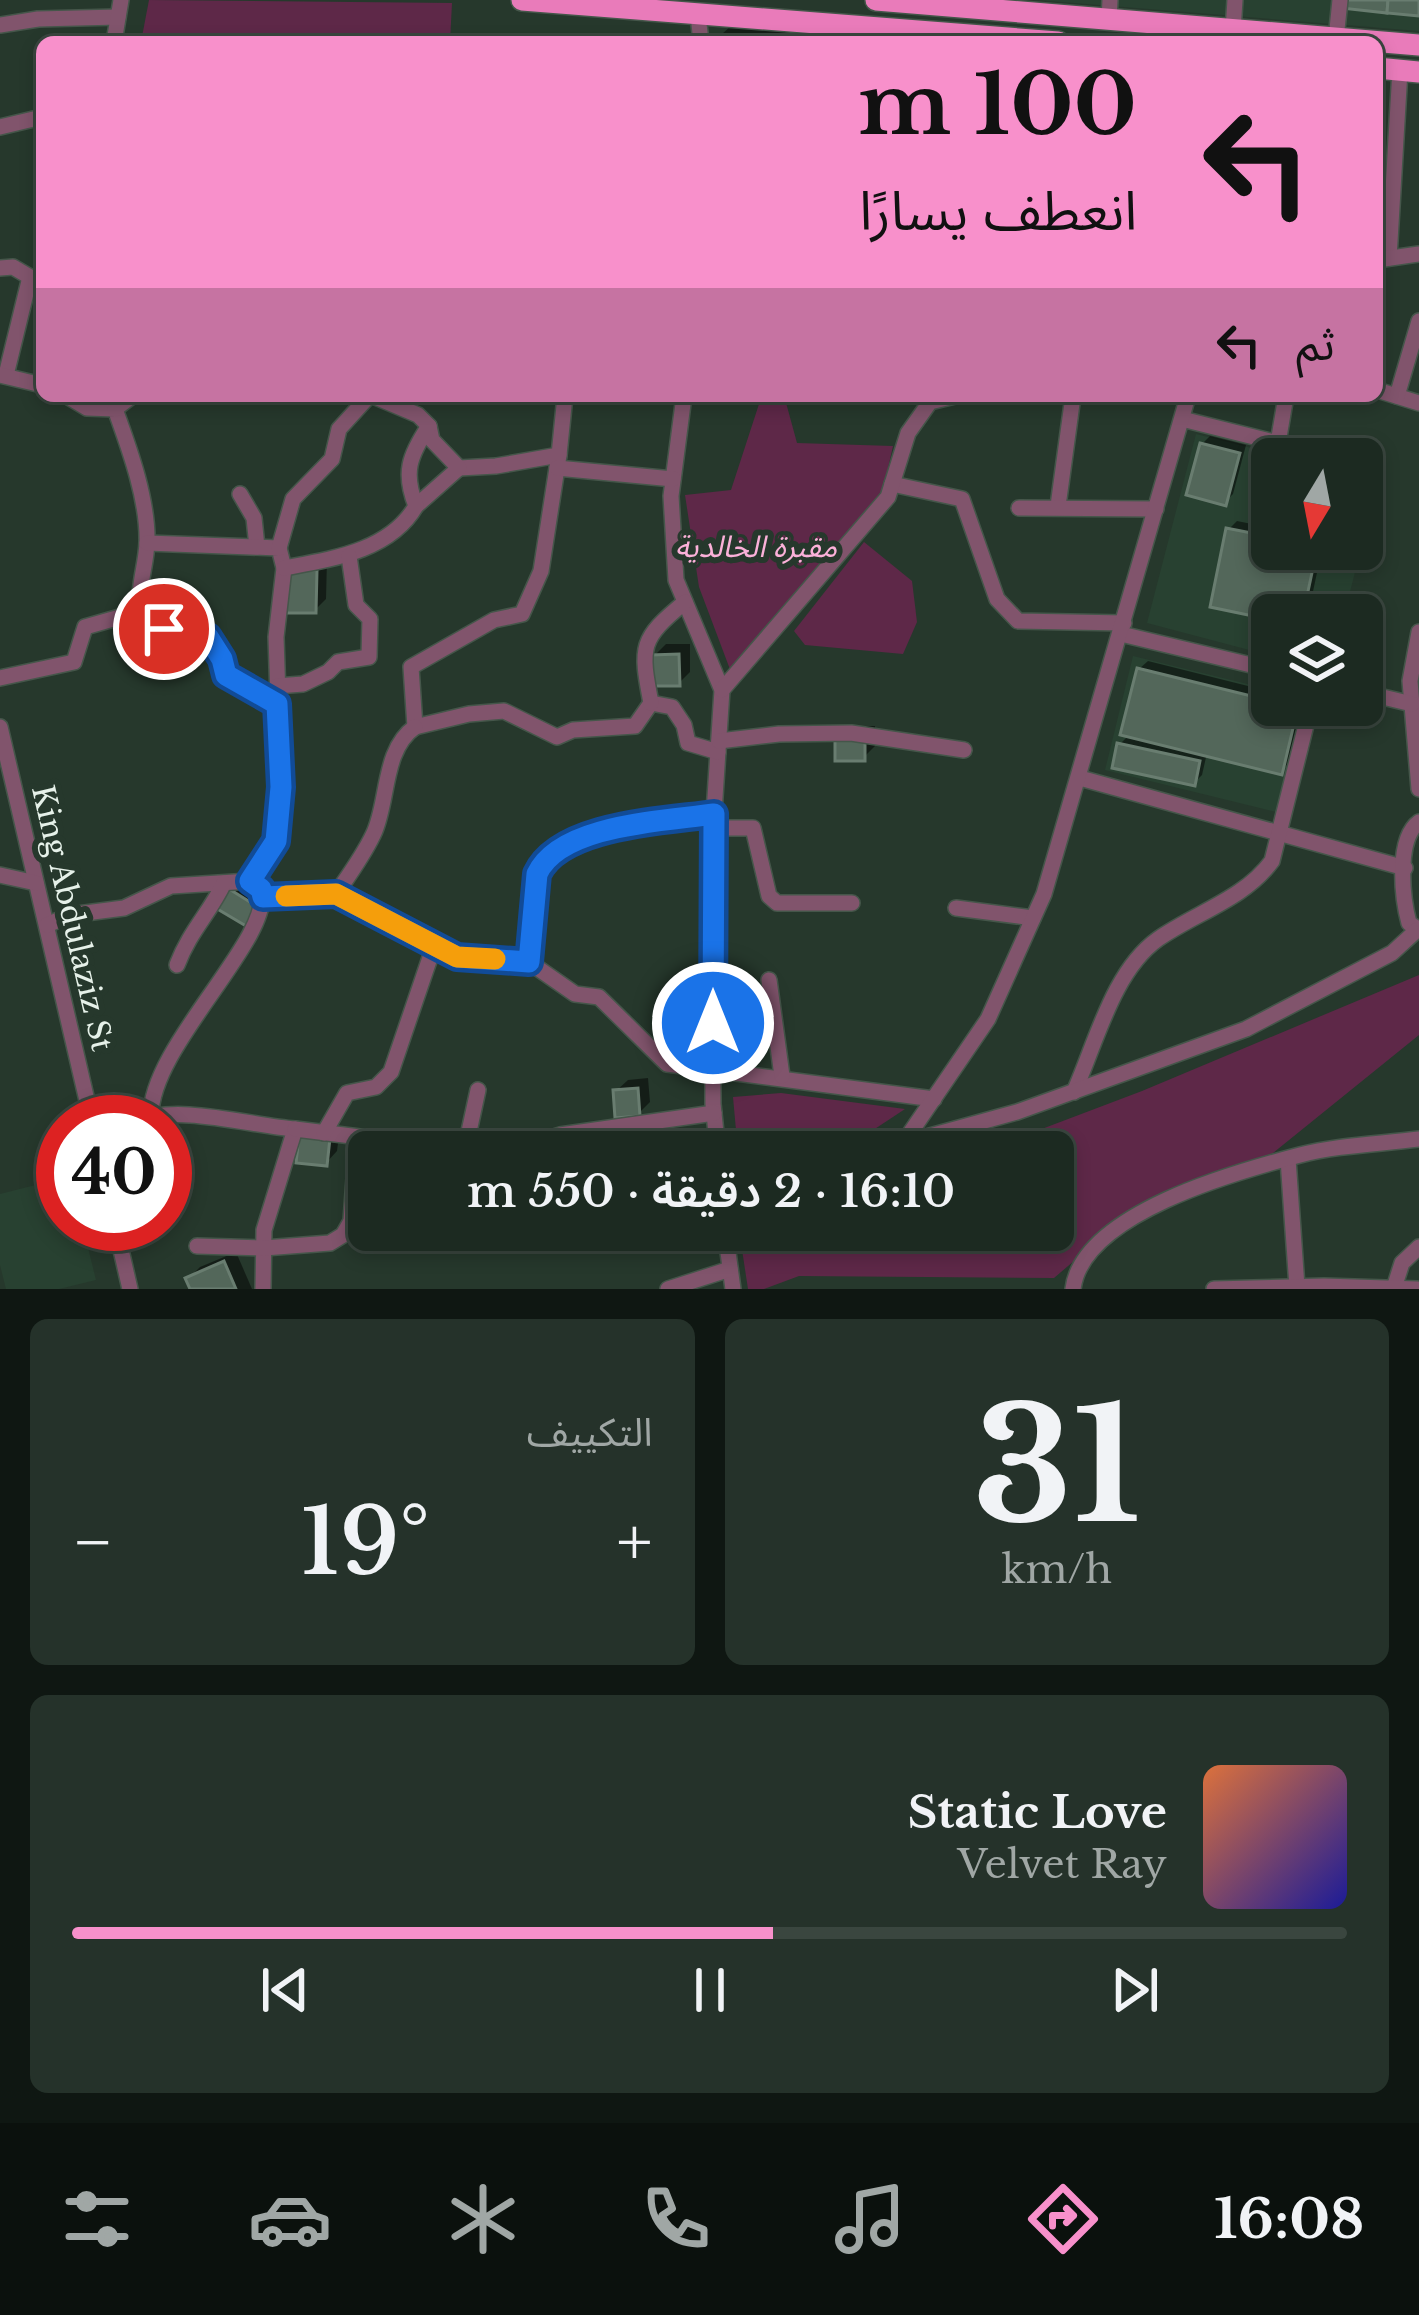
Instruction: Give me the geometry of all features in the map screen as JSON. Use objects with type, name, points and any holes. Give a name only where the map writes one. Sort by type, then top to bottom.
[{"type":"highway","points":[[522,0],[906,36]]},
{"type":"highway","points":[[875,0],[1110,10],[1302,36]]},
{"type":"highway","points":[[1383,42],[1419,45]]},
{"type":"street","points":[[1233,30],[1235,0]]},
{"type":"street","points":[[1336,36],[1340,0]]},
{"type":"street","points":[[0,26],[120,9]]},
{"type":"street","points":[[698,16],[700,36]]},
{"type":"street","points":[[1399,70],[1385,179],[1383,259],[1419,254]]},
{"type":"street","points":[[0,127],[36,118]]},
{"type":"street","points":[[0,268],[36,275],[3,375],[36,383]]},
{"type":"street","points":[[1397,396],[1419,321]]},
{"type":"street","points":[[1383,392],[1419,403]]},
{"type":"street","points":[[78,402],[87,408],[115,409],[124,402]]},
{"type":"street","points":[[250,881],[276,841],[281,787],[276,637],[284,568],[279,548],[293,499],[332,459],[339,429],[365,402]]},
{"type":"street","points":[[386,402],[418,415],[429,426],[432,440],[459,467]]},
{"type":"street","points":[[415,727],[411,667],[494,620],[522,614],[541,571],[564,402]]},
{"type":"street","points":[[683,402],[673,479],[676,580],[722,690],[713,821],[716,1131]]},
{"type":"street","points":[[722,690],[888,497],[908,433],[929,402]]},
{"type":"street","points":[[1058,506],[1072,402]]},
{"type":"street","points":[[912,1131],[988,1019],[1033,918],[1080,778],[1186,402]]},
{"type":"street","points":[[1182,419],[1278,443],[1285,402]]},
{"type":"street","points":[[115,409],[144,513],[143,619],[164,629],[208,637],[226,675],[277,704]]},
{"type":"street","points":[[416,506],[406,480],[408,463],[429,426]]},
{"type":"street","points":[[284,568],[349,556],[406,524],[416,506],[459,467],[558,461],[673,479]]},
{"type":"street","points":[[892,484],[962,499],[997,599],[1018,620],[1122,628],[1251,664]]},
{"type":"street","points":[[240,494],[254,518],[257,547]]},
{"type":"street","points":[[1019,508],[1156,509]]},
{"type":"street","points":[[147,543],[279,548]]},
{"type":"street","points":[[277,686],[303,684],[338,662],[369,657],[370,619],[356,605],[349,556]]},
{"type":"street","points":[[336,894],[376,831],[388,774],[404,734],[469,714],[504,711],[557,737],[573,730],[635,726],[651,703],[644,665],[646,644],[654,628],[685,602]]},
{"type":"street","points":[[0,678],[74,662],[85,627],[141,611]]},
{"type":"street","points":[[1419,632],[1410,681],[1419,789]]},
{"type":"street","points":[[1383,697],[1412,704]]},
{"type":"street","points":[[651,703],[672,707],[684,724],[688,743],[718,746],[779,734],[851,733],[964,750]]},
{"type":"street","points":[[1074,1092],[1140,954],[1157,939],[1257,882],[1272,861],[1306,726]]},
{"type":"street","name":"King Abdulaziz St","points":[[0,727],[86,1095]]},
{"type":"street","points":[[1080,778],[1405,868]]},
{"type":"street","points":[[529,962],[542,863],[591,832],[713,821],[753,828],[769,896],[777,903],[852,903]]},
{"type":"street","points":[[945,1131],[1017,1112],[1246,1029],[1392,953],[1418,930],[1408,923],[1405,868],[1407,837],[1419,822]]},
{"type":"street","points":[[0,875],[36,883]]},
{"type":"street","points":[[47,925],[70,915],[124,908],[171,886],[250,881],[261,889],[257,923],[208,994],[150,1095]]},
{"type":"street","points":[[177,964],[190,932],[214,904],[224,883]]},
{"type":"street","points":[[263,897],[336,894],[457,957],[529,962],[574,994],[599,997],[667,1064],[934,1099]]},
{"type":"street","points":[[956,908],[1033,918]]},
{"type":"street","points":[[324,1133],[347,1093],[376,1087],[391,1072],[434,946]]},
{"type":"street","points":[[770,980],[782,1076]]},
{"type":"street","points":[[469,1131],[478,1090]]},
{"type":"street","points":[[588,1131],[714,1113]]},
{"type":"street","points":[[192,1122],[348,1136]]},
{"type":"street","points":[[263,1289],[264,1230],[295,1129]]},
{"type":"street","points":[[1072,1289],[1075,1268],[1116,1225],[1188,1192],[1288,1159],[1419,1138]]},
{"type":"street","points":[[1288,1159],[1297,1287]]},
{"type":"street","points":[[197,1246],[330,1243],[348,1226]]},
{"type":"street","points":[[1394,1288],[1402,1263],[1419,1247]]},
{"type":"street","points":[[120,1251],[126,1288]]},
{"type":"street","points":[[730,1251],[733,1289]]},
{"type":"street","points":[[668,1289],[730,1269]]},
{"type":"street","points":[[1214,1289],[1417,1289]]},
{"type":"shaded area","points":[[1037,0],[1419,0],[1419,31]]},
{"type":"shaded area","points":[[1196,434],[1251,448],[1251,570],[1356,570],[1349,594],[1251,594],[1251,650],[1147,623]]},
{"type":"shaded area","points":[[1133,656],[1251,685],[1251,726],[1297,726],[1276,812],[1105,770]]},
{"type":"shaded area","points":[[36,1185],[36,1251],[89,1251],[96,1280],[59,1289],[6,1289],[0,1265],[0,1194]]},
{"type":"green space","points":[[149,0],[452,3],[450,36],[142,36]]},
{"type":"green space","name":"مقبرة الخالدية","points":[[786,402],[797,443],[893,446],[882,495],[731,672],[699,587],[685,495],[731,490],[759,404]]},
{"type":"green space","points":[[864,542],[912,581],[917,622],[903,654],[805,645],[794,631]]},
{"type":"green space","points":[[1419,975],[1419,1035],[1273,1153],[1116,1225],[1054,1278],[799,1276],[764,1289],[748,1289],[742,1251],[1074,1251],[1074,1131],[1036,1131]]},
{"type":"green space","points":[[781,1093],[905,1109],[872,1131],[736,1131],[733,1097]]},
{"type":"building","points":[[1342,0],[1388,0],[1387,13],[1341,8]]},
{"type":"building","points":[[1388,0],[1419,0],[1419,16],[1387,13]]},
{"type":"building","points":[[1200,443],[1240,453],[1226,506],[1186,495]]},
{"type":"building","points":[[1226,528],[1251,533],[1251,570],[1313,570],[1307,594],[1251,594],[1251,616],[1210,607]]},
{"type":"building","points":[[287,570],[317,570],[316,613],[286,613]]},
{"type":"building","points":[[679,654],[680,686],[652,686],[651,655]]},
{"type":"building","points":[[1137,668],[1251,696],[1251,726],[1294,726],[1282,775],[1120,735]]},
{"type":"building","points":[[835,736],[865,736],[865,761],[835,761]]},
{"type":"building","points":[[1117,743],[1200,761],[1195,786],[1112,768]]},
{"type":"building","points":[[226,887],[258,907],[246,926],[214,907]]},
{"type":"building","points":[[638,1088],[640,1116],[615,1118],[613,1090]]},
{"type":"building","points":[[299,1135],[330,1138],[327,1166],[296,1163]]},
{"type":"building","points":[[224,1261],[236,1289],[190,1289],[185,1278]]},
{"type":"slow traffic","points":[[286,896],[336,894],[457,957],[495,959]]},
{"type":"route","points":[[164,629],[208,637],[226,675],[277,704],[281,787],[276,841],[250,881],[263,897],[336,894],[457,957],[529,962],[542,863],[591,832],[714,814],[713,1023]]}]
